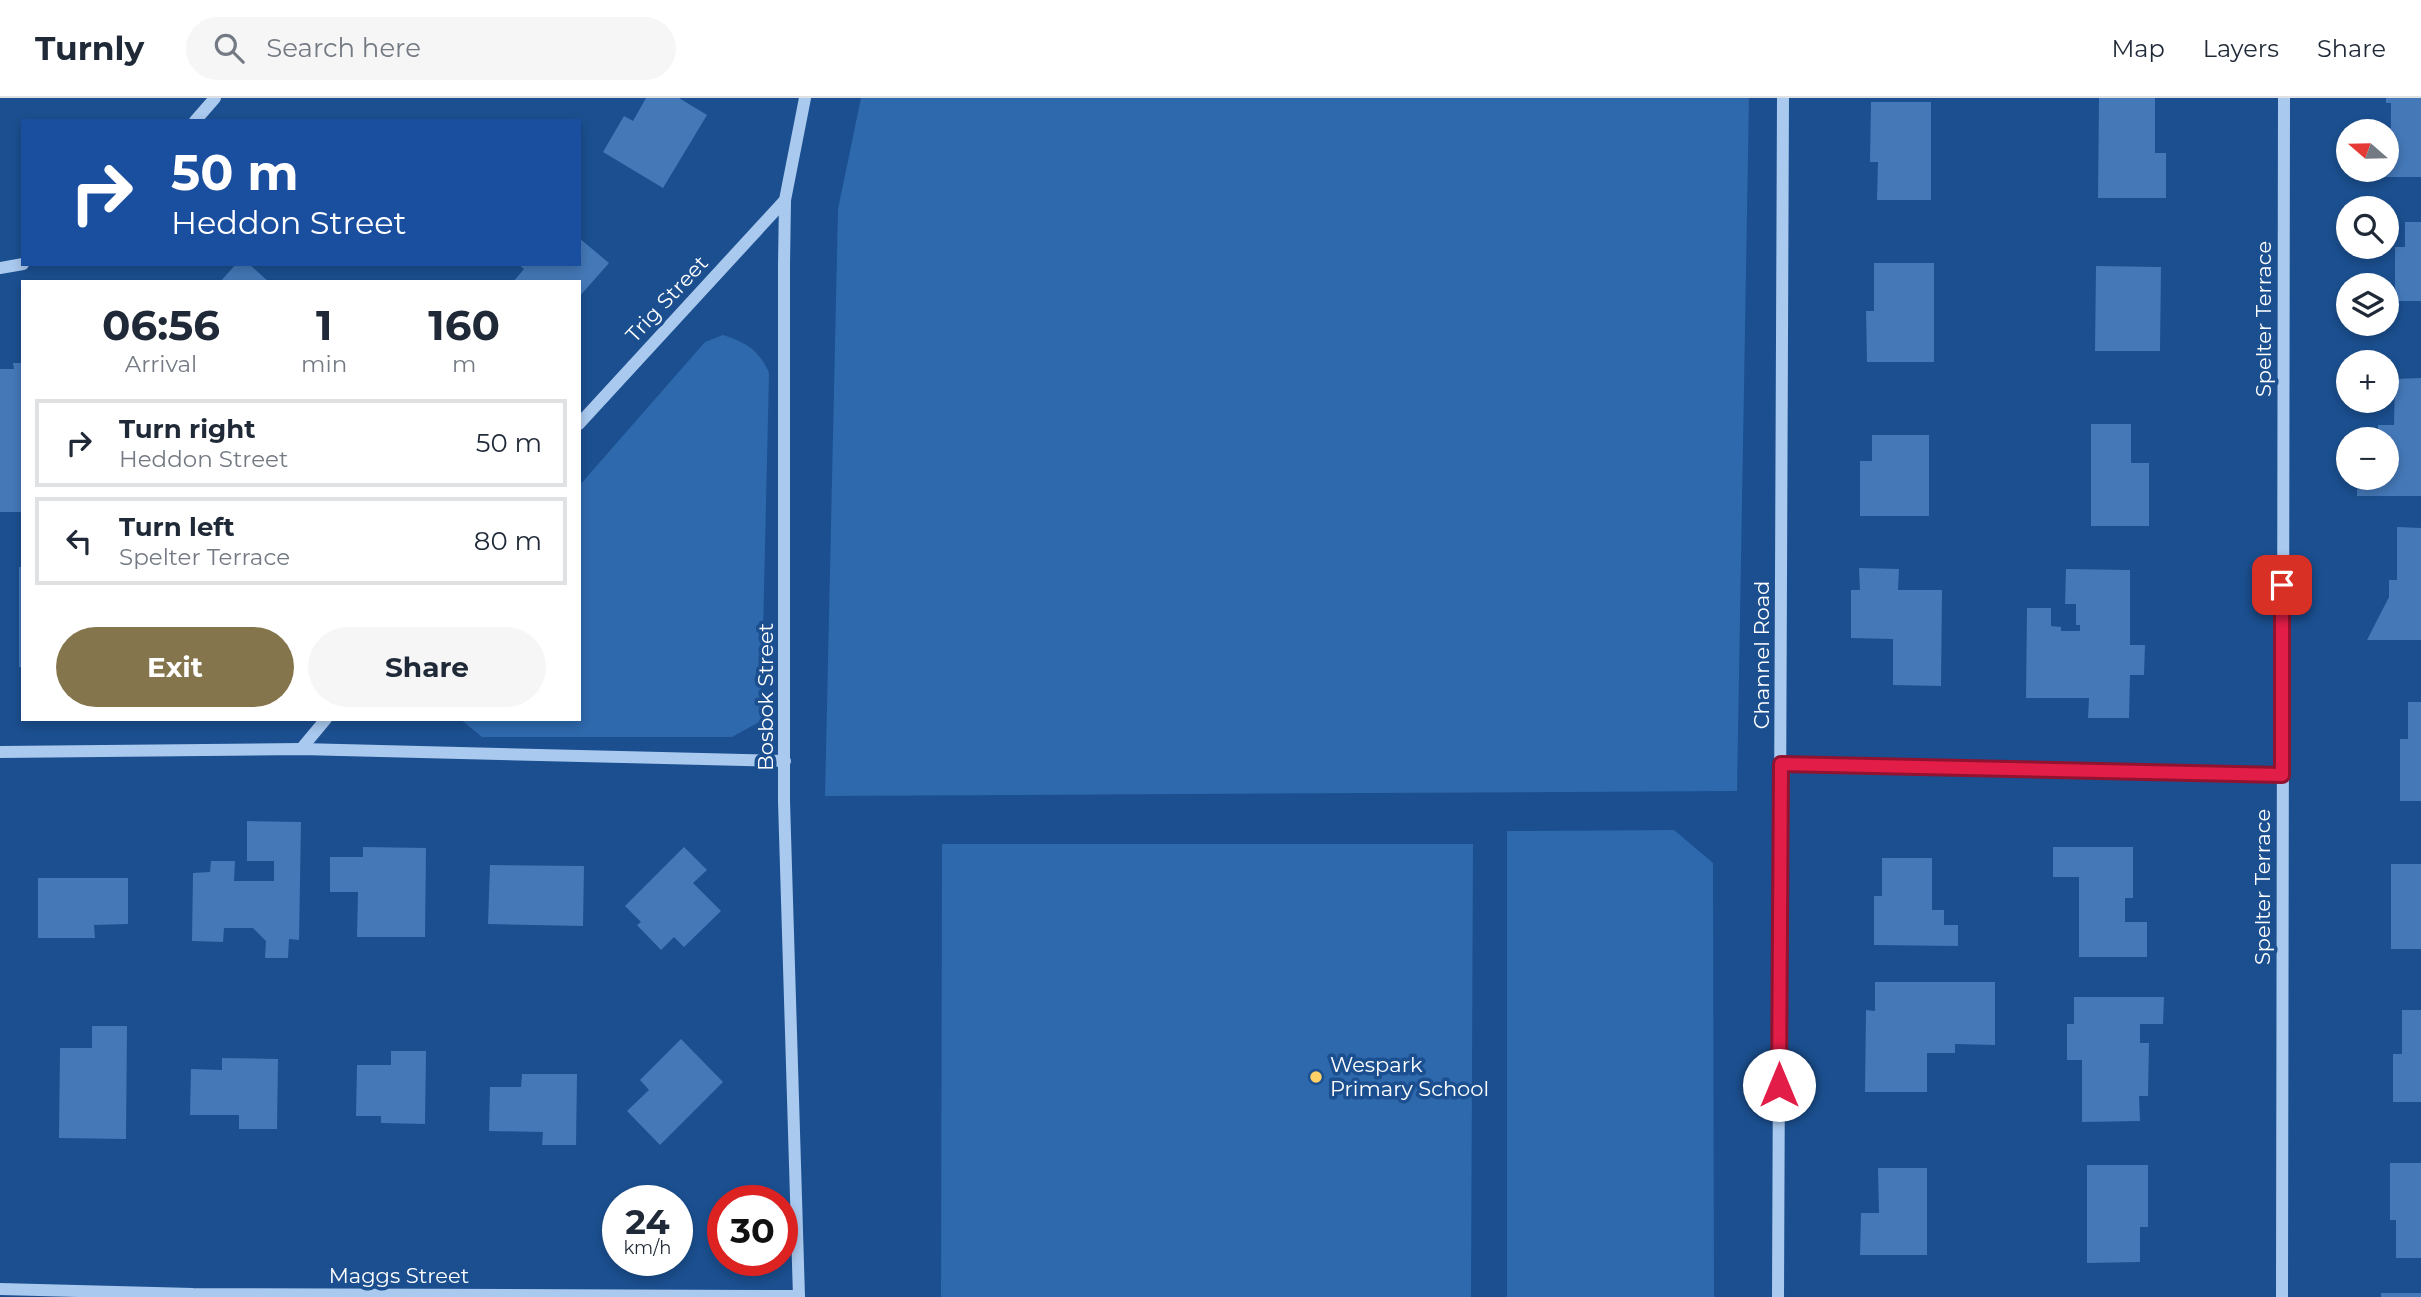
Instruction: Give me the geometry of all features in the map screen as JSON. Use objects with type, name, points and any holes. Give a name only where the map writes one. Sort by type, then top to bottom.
[{"type":"street","points":[[197,119],[215,98]]},
{"type":"street","name":"Bosbok Street","points":[[799,1296],[785,761],[785,201],[805,98]]},
{"type":"street","name":"Channel Road","points":[[1778,1297],[1783,98]]},
{"type":"street","name":"Spelter Terrace","points":[[2282,1297],[2284,98]]},
{"type":"street","name":"Trig Street","points":[[581,422],[785,201]]},
{"type":"street","points":[[0,268],[21,264]]},
{"type":"street","points":[[301,749],[324,721]]},
{"type":"street","points":[[0,752],[301,749],[785,761]]},
{"type":"street","points":[[1781,764],[2282,775]]},
{"type":"street","name":"Maggs Street","points":[[0,1289],[193,1294],[799,1296]]},
{"type":"shaded area","points":[[861,98],[1749,98],[1737,791],[825,796],[838,209]]},
{"type":"shaded area","points":[[723,335],[739,341],[751,348],[769,373],[761,721],[732,737],[482,737],[462,721],[581,721],[581,484],[705,342]]},
{"type":"shaded area","points":[[1674,830],[1713,863],[1714,1297],[1507,1297],[1507,831]]},
{"type":"shaded area","name":"Wespark Primary School","points":[[942,844],[1473,844],[1471,1297],[941,1297]]},
{"type":"building","points":[[646,98],[679,98],[707,115],[663,188],[603,152],[624,116],[633,121]]},
{"type":"building","points":[[2099,98],[2155,98],[2155,153],[2166,153],[2166,198],[2098,198]]},
{"type":"building","points":[[2386,98],[2421,98],[2421,177],[2399,177],[2399,119],[2391,119],[2391,103],[2386,103]]},
{"type":"building","points":[[1871,102],[1931,102],[1931,200],[1877,200],[1878,162],[1870,162]]},
{"type":"building","points":[[2405,222],[2421,222],[2421,301],[2399,301],[2399,273],[2395,273],[2395,259],[2399,259],[2399,247],[2405,247]]},
{"type":"building","points":[[581,240],[609,263],[581,295],[581,280],[515,280],[524,269],[520,266],[581,266]]},
{"type":"building","points":[[1874,263],[1934,263],[1934,362],[1867,362],[1866,311],[1874,311]]},
{"type":"building","points":[[234,266],[251,266],[267,280],[222,280]]},
{"type":"building","points":[[2096,266],[2161,267],[2160,351],[2095,351]]},
{"type":"building","points":[[13,363],[21,363],[21,512],[0,512],[0,369],[14,369]]},
{"type":"building","points":[[2421,378],[2421,496],[2357,496],[2357,490],[2399,490],[2399,427],[2378,425],[2394,425],[2394,413],[2399,413],[2399,379]]},
{"type":"building","points":[[2091,424],[2131,424],[2131,463],[2149,463],[2149,526],[2091,526]]},
{"type":"building","points":[[1872,435],[1929,435],[1929,516],[1860,516],[1860,461],[1872,461]]},
{"type":"building","points":[[2397,527],[2421,528],[2421,640],[2367,640],[2389,597],[2389,580],[2397,580]]},
{"type":"building","points":[[19,567],[21,567],[21,668]]},
{"type":"building","points":[[1859,568],[1899,569],[1898,590],[1942,590],[1941,686],[1893,685],[1893,639],[1851,638],[1851,590],[1860,590]]},
{"type":"building","points":[[2066,569],[2130,570],[2130,645],[2145,645],[2144,675],[2130,675],[2129,718],[2088,718],[2089,698],[2026,698],[2027,608],[2051,608],[2051,626],[2061,627],[2061,631],[2080,631],[2080,625],[2076,625],[2076,604],[2065,604]]},
{"type":"building","points":[[2408,702],[2421,702],[2421,801],[2400,801],[2400,739],[2408,739]]},
{"type":"building","points":[[247,821],[301,822],[299,940],[289,939],[288,958],[265,958],[266,941],[253,928],[224,928],[223,942],[192,941],[193,873],[210,872],[211,861],[235,861],[234,881],[274,881],[274,861],[247,861]]},
{"type":"building","points":[[363,847],[426,848],[425,937],[357,937],[358,892],[330,892],[330,857],[363,857]]},
{"type":"building","points":[[684,847],[707,870],[693,883],[721,911],[684,947],[674,937],[661,950],[637,925],[641,922],[625,906]]},
{"type":"building","points":[[2053,847],[2133,847],[2133,898],[2125,898],[2125,922],[2147,922],[2147,957],[2079,957],[2079,877],[2053,877]]},
{"type":"building","points":[[1882,858],[1932,858],[1932,910],[1944,910],[1944,925],[1958,925],[1958,946],[1874,945],[1874,896],[1882,896]]},
{"type":"building","points":[[2391,864],[2421,864],[2421,949],[2391,949]]},
{"type":"building","points":[[490,865],[584,866],[583,926],[488,924]]},
{"type":"building","points":[[38,878],[128,878],[128,924],[94,925],[95,938],[38,938]]},
{"type":"building","points":[[1875,982],[1995,982],[1995,1045],[1955,1044],[1955,1053],[1927,1053],[1927,1092],[1865,1092],[1866,1010],[1875,1011]]},
{"type":"building","points":[[2074,997],[2164,997],[2163,1024],[2140,1024],[2140,1043],[2149,1043],[2148,1096],[2139,1096],[2140,1121],[2082,1122],[2082,1060],[2067,1060],[2067,1024],[2074,1024]]},
{"type":"building","points":[[2402,1010],[2421,1010],[2421,1102],[2393,1102],[2393,1054],[2402,1054]]},
{"type":"building","points":[[92,1026],[127,1026],[126,1139],[59,1138],[60,1048],[92,1048]]},
{"type":"building","points":[[681,1039],[723,1082],[660,1145],[627,1111],[649,1090],[640,1080]]},
{"type":"building","points":[[391,1051],[426,1051],[425,1124],[381,1123],[381,1116],[356,1116],[357,1065],[391,1065]]},
{"type":"building","points":[[222,1058],[278,1059],[277,1129],[239,1129],[239,1115],[190,1115],[191,1069],[222,1070]]},
{"type":"building","points":[[522,1074],[577,1074],[576,1145],[542,1145],[543,1132],[489,1131],[490,1087],[521,1087]]},
{"type":"building","points":[[2390,1163],[2421,1163],[2421,1258],[2396,1258],[2396,1220],[2390,1220]]},
{"type":"building","points":[[2087,1165],[2148,1165],[2148,1227],[2140,1227],[2140,1262],[2087,1263]]},
{"type":"building","points":[[1878,1168],[1927,1168],[1927,1255],[1860,1255],[1861,1213],[1879,1213]]},
{"type":"building","points":[[2381,1293],[2421,1293],[2421,1297],[2381,1297]]},
{"type":"place","name":"Wespark Primary School","points":[[1316,1077]]},
{"type":"route","points":[[1779,1085],[1781,764],[2282,775],[2282,585]]}]
